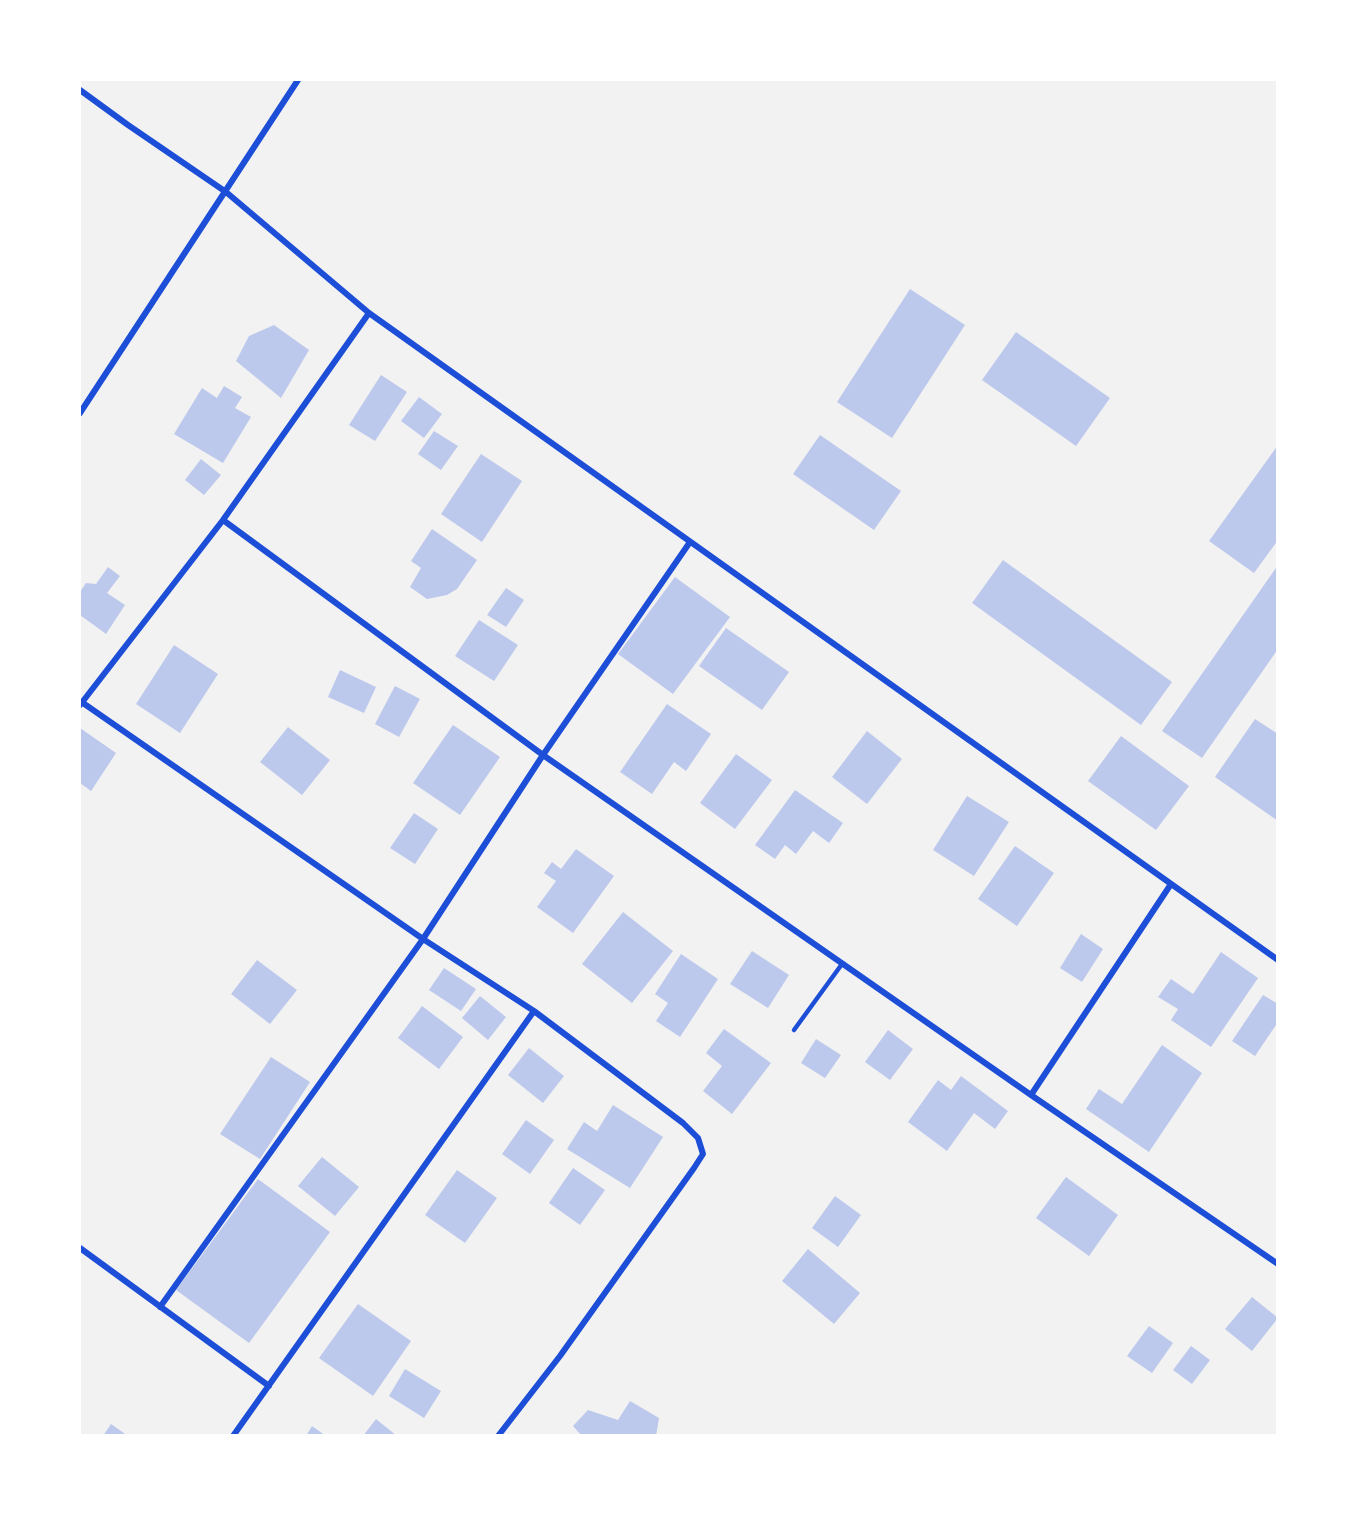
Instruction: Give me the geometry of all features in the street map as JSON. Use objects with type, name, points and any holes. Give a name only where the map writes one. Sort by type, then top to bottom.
[{"type":"street","points":[[80,413],[298,80]]},
{"type":"street","points":[[80,90],[128,126],[226,192],[369,313],[1278,960]]},
{"type":"street","points":[[369,313],[223,520],[81,704],[423,939],[534,1011],[683,1124],[698,1138],[703,1154],[561,1356],[498,1436]]},
{"type":"street","points":[[223,520],[543,755],[1278,1264]]},
{"type":"street","points":[[160,1307],[423,939],[543,755],[690,542]]},
{"type":"street","points":[[1031,1095],[1171,884]]},
{"type":"street","points":[[233,1436],[534,1011]]},
{"type":"street","points":[[80,1248],[269,1386]]},
{"type":"lane","points":[[794,1030],[842,964]]},
{"type":"building","points":[[910,289],[965,325],[892,438],[837,402]]},
{"type":"building","points":[[274,325],[309,350],[281,398],[236,361],[249,336]]},
{"type":"building","points":[[1016,332],[1110,398],[1076,446],[982,380]]},
{"type":"building","points":[[381,375],[407,392],[375,441],[349,425]]},
{"type":"building","points":[[224,386],[242,397],[235,408],[251,417],[223,463],[174,434],[202,388],[217,398]]},
{"type":"building","points":[[419,397],[442,414],[424,438],[401,421]]},
{"type":"building","points":[[434,431],[458,446],[441,470],[418,454]]},
{"type":"building","points":[[820,435],[901,491],[874,530],[793,474]]},
{"type":"building","points":[[1278,445],[1278,540],[1254,573],[1209,541]]},
{"type":"building","points":[[481,454],[522,481],[482,542],[441,514]]},
{"type":"building","points":[[201,459],[221,475],[204,495],[185,480]]},
{"type":"building","points":[[432,529],[477,560],[457,589],[447,595],[427,599],[410,587],[421,568],[411,561]]},
{"type":"building","points":[[1003,560],[1172,682],[1141,725],[972,603]]},
{"type":"building","points":[[1278,565],[1278,649],[1202,758],[1162,731]]},
{"type":"building","points":[[108,567],[120,576],[107,593],[125,605],[106,634],[80,615],[80,592],[86,583],[96,584]]},
{"type":"building","points":[[675,577],[730,617],[673,694],[618,654]]},
{"type":"building","points":[[506,588],[524,600],[506,627],[487,615]]},
{"type":"building","points":[[479,620],[518,645],[494,681],[455,656]]},
{"type":"building","points":[[726,628],[789,672],[762,710],[699,666]]},
{"type":"building","points":[[174,645],[218,674],[180,733],[136,704]]},
{"type":"building","points":[[340,670],[376,687],[364,713],[328,697]]},
{"type":"building","points":[[395,686],[420,699],[399,737],[375,724]]},
{"type":"building","points":[[667,704],[711,734],[686,771],[674,762],[652,794],[620,772]]},
{"type":"building","points":[[1255,719],[1278,734],[1278,821],[1215,777]]},
{"type":"building","points":[[453,725],[500,757],[460,815],[413,783]]},
{"type":"building","points":[[288,727],[330,760],[302,795],[260,762]]},
{"type":"building","points":[[80,728],[116,753],[91,791],[80,783]]},
{"type":"building","points":[[867,731],[902,759],[867,804],[832,777]]},
{"type":"building","points":[[1121,736],[1189,786],[1156,830],[1088,781]]},
{"type":"building","points":[[736,754],[772,780],[735,829],[700,803]]},
{"type":"building","points":[[795,790],[843,823],[829,843],[813,831],[796,854],[785,845],[775,859],[755,845]]},
{"type":"building","points":[[967,796],[1009,822],[974,876],[933,850]]},
{"type":"building","points":[[414,813],[438,829],[415,864],[390,848]]},
{"type":"building","points":[[1015,846],[1054,873],[1017,926],[978,899]]},
{"type":"building","points":[[576,849],[614,876],[573,933],[537,907],[556,881],[544,873],[552,862],[561,869]]},
{"type":"building","points":[[623,912],[673,951],[632,1003],[582,964]]},
{"type":"building","points":[[1081,934],[1103,949],[1082,982],[1060,968]]},
{"type":"building","points":[[752,951],[789,975],[768,1008],[730,984]]},
{"type":"building","points":[[1221,952],[1258,978],[1211,1047],[1171,1020],[1178,1009],[1158,997],[1171,979],[1193,994]]},
{"type":"building","points":[[681,954],[718,979],[680,1037],[656,1021],[668,1003],[655,994]]},
{"type":"building","points":[[257,960],[297,990],[270,1024],[231,994]]},
{"type":"building","points":[[444,968],[476,989],[461,1011],[429,990]]},
{"type":"building","points":[[1263,995],[1278,1004],[1278,1022],[1255,1056],[1232,1041]]},
{"type":"building","points":[[480,996],[506,1017],[488,1040],[462,1018]]},
{"type":"building","points":[[422,1006],[463,1037],[439,1069],[398,1038]]},
{"type":"building","points":[[724,1029],[771,1063],[732,1114],[703,1091],[722,1066],[706,1053]]},
{"type":"building","points":[[888,1030],[913,1049],[890,1080],[865,1062]]},
{"type":"building","points":[[816,1039],[841,1055],[825,1078],[801,1063]]},
{"type":"building","points":[[1162,1045],[1202,1073],[1149,1152],[1086,1109],[1099,1089],[1122,1104]]},
{"type":"building","points":[[529,1048],[564,1076],[543,1103],[508,1075]]},
{"type":"building","points":[[271,1057],[310,1082],[260,1159],[220,1134]]},
{"type":"building","points":[[961,1076],[1008,1111],[995,1129],[974,1113],[947,1151],[908,1122],[938,1080],[951,1090]]},
{"type":"building","points":[[613,1105],[663,1137],[630,1188],[567,1149],[584,1122],[597,1131]]},
{"type":"building","points":[[526,1120],[554,1140],[530,1174],[502,1154]]},
{"type":"building","points":[[322,1157],[359,1187],[335,1216],[298,1186]]},
{"type":"building","points":[[573,1168],[605,1190],[580,1225],[549,1203]]},
{"type":"building","points":[[457,1170],[497,1198],[465,1243],[425,1215]]},
{"type":"building","points":[[1066,1177],[1118,1215],[1089,1256],[1036,1218]]},
{"type":"building","points":[[258,1179],[330,1232],[249,1343],[176,1290]]},
{"type":"building","points":[[835,1196],[861,1215],[838,1247],[812,1228]]},
{"type":"building","points":[[808,1249],[860,1293],[834,1324],[782,1281]]},
{"type":"building","points":[[1252,1297],[1278,1318],[1252,1351],[1225,1329]]},
{"type":"building","points":[[358,1304],[411,1341],[373,1396],[319,1358]]},
{"type":"building","points":[[1149,1326],[1173,1343],[1152,1373],[1127,1356]]},
{"type":"building","points":[[1191,1346],[1210,1360],[1192,1384],[1173,1370]]},
{"type":"building","points":[[405,1369],[441,1391],[424,1418],[389,1396]]},
{"type":"building","points":[[630,1401],[659,1418],[656,1436],[582,1436],[573,1426],[588,1410],[618,1420]]},
{"type":"building","points":[[376,1419],[397,1436],[363,1436]]},
{"type":"building","points":[[111,1424],[128,1436],[103,1436]]},
{"type":"building","points":[[312,1426],[326,1436],[306,1436]]}]
